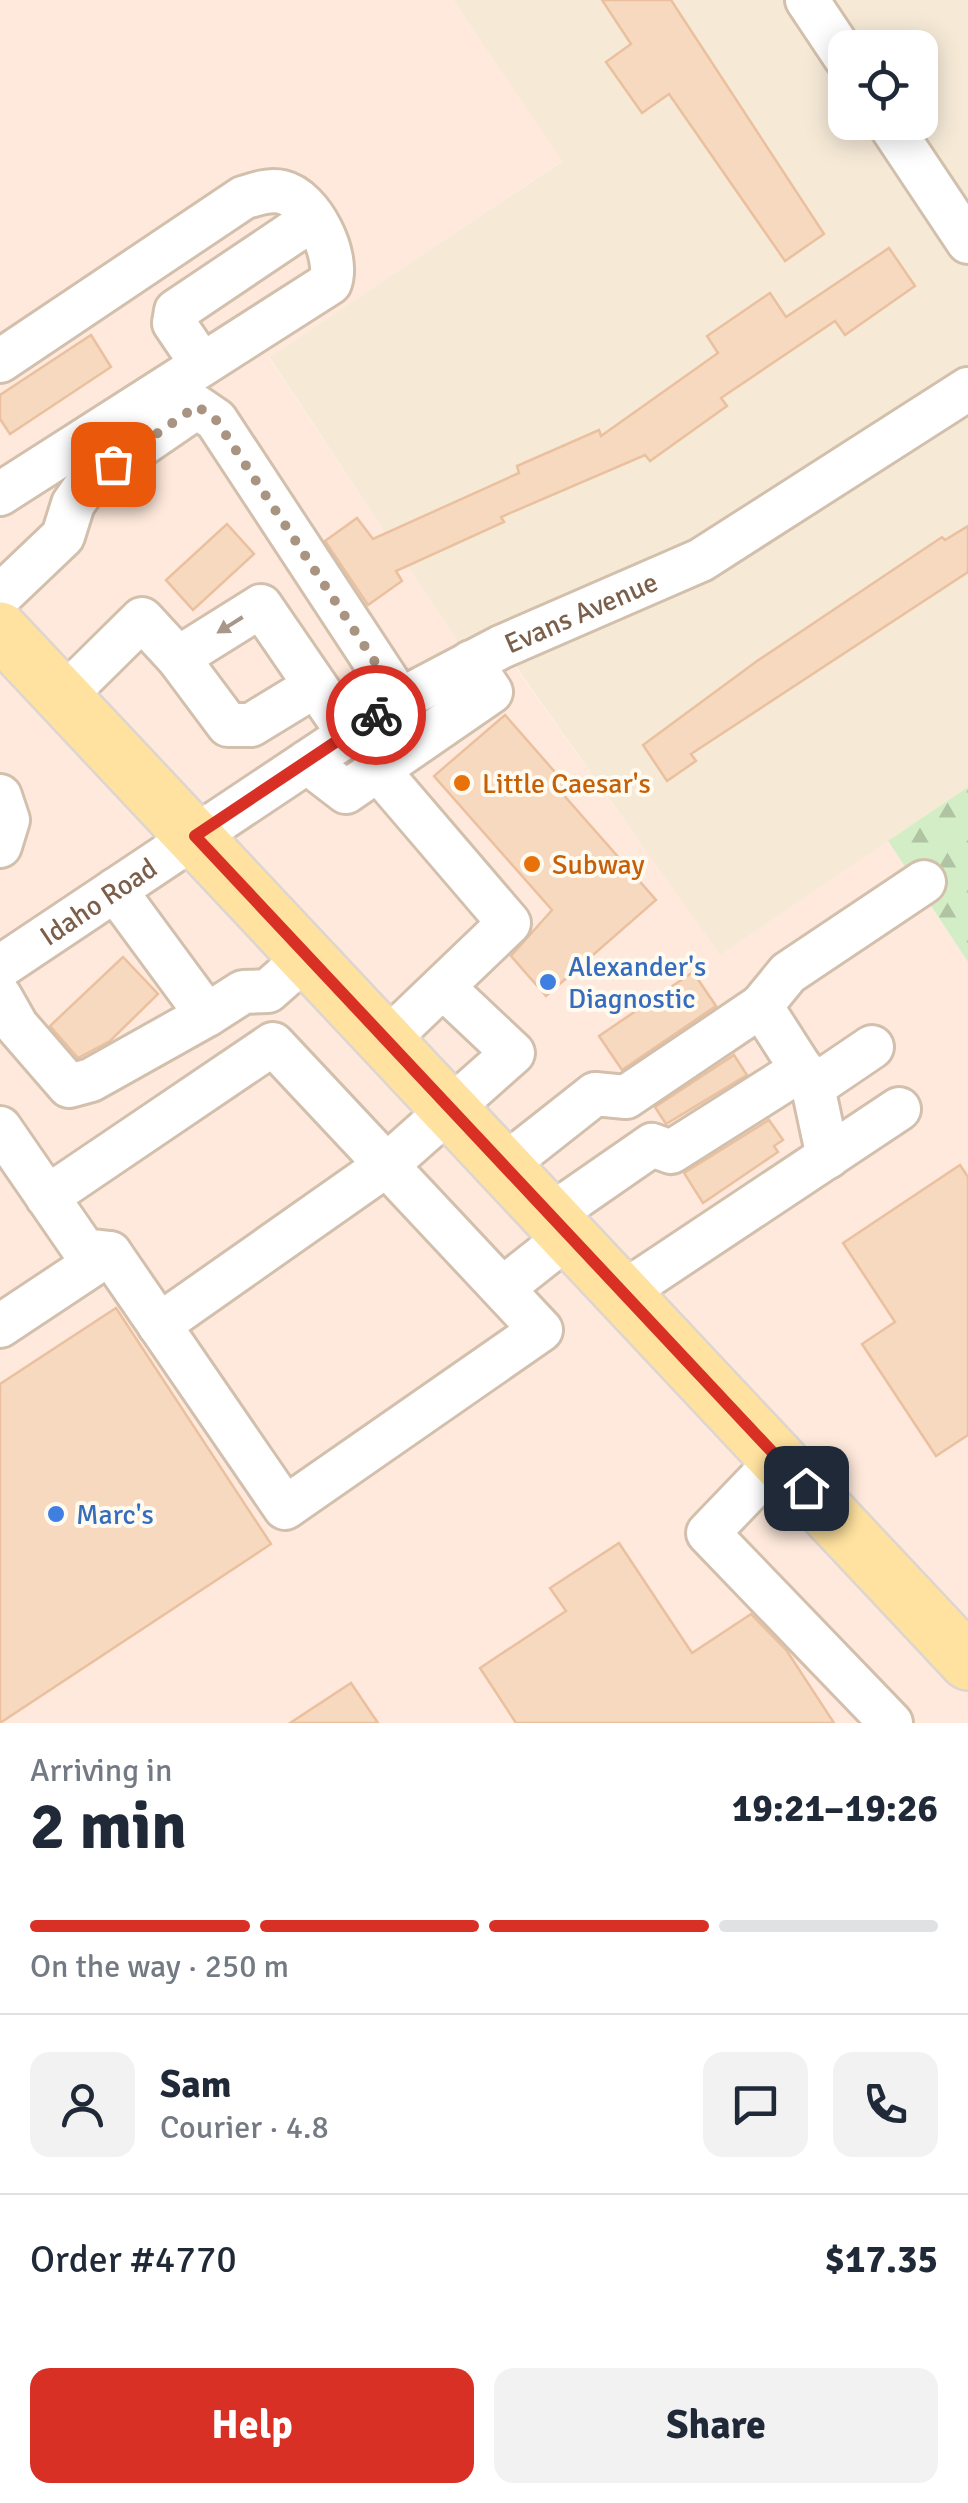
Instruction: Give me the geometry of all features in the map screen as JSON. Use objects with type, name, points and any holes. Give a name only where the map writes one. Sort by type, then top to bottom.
[{"type":"main road","points":[[0,630],[309,955],[968,1662]]},
{"type":"street","points":[[807,0],[828,32]]},
{"type":"street","points":[[900,140],[968,242]]},
{"type":"street","points":[[0,361],[242,198],[282,192],[300,202],[331,249],[335,268],[330,283],[0,494]]},
{"type":"street","points":[[0,378],[246,216],[270,208],[280,210],[296,230],[176,311],[174,324],[197,356],[165,377],[163,392]]},
{"type":"street","name":"Evans Avenue","points":[[195,836],[400,700],[472,662],[701,560],[968,389]]},
{"type":"street","points":[[0,596],[63,536],[73,504],[88,481],[197,406],[216,420],[400,700]]},
{"type":"street","points":[[178,658],[261,606],[348,733]]},
{"type":"street","points":[[62,698],[142,619],[178,658],[228,725],[250,725],[314,686]]},
{"type":"street","points":[[306,762],[346,792],[491,692],[472,662]]},
{"type":"street","points":[[378,770],[508,923],[388,1040]]},
{"type":"street","points":[[0,796],[8,820],[0,846]]},
{"type":"street","name":"Idaho Road","points":[[0,967],[195,836]]},
{"type":"street","points":[[505,1165],[595,1094],[626,1097],[761,1006],[788,973],[924,882]]},
{"type":"street","points":[[115,890],[207,1015]]},
{"type":"street","points":[[0,996],[17,1026],[69,1086],[91,1080],[243,992],[268,991],[309,955]]},
{"type":"street","points":[[159,1325],[388,1164],[513,1053],[443,987]]},
{"type":"street","points":[[0,1128],[84,1250],[110,1253],[285,1508],[541,1330],[273,1044],[268,991]]},
{"type":"street","points":[[761,1006],[807,1078],[828,1157]]},
{"type":"street","points":[[48,1197],[273,1044]]},
{"type":"street","points":[[503,1288],[561,1225],[652,1145],[671,1152],[872,1047]]},
{"type":"street","points":[[624,1292],[898,1109]]},
{"type":"street","points":[[0,1326],[110,1253]]},
{"type":"street","points":[[779,1459],[708,1533],[891,1723]]},
{"type":"shaded area","points":[[0,0],[453,0],[562,161],[269,358],[471,661],[501,647],[720,955],[888,841],[968,962],[968,1723],[0,1723]]},
{"type":"shaded area","points":[[453,0],[968,0],[968,787],[720,956],[502,647],[471,662],[269,357],[561,162]]},
{"type":"green space","points":[[968,787],[968,962],[888,841]]},
{"type":"building","points":[[602,0],[671,0],[824,234],[785,261],[669,94],[642,113],[606,62],[631,44]]},
{"type":"building","points":[[889,248],[915,286],[845,335],[835,321],[721,398],[727,406],[650,461],[645,455],[501,517],[504,522],[396,571],[402,581],[368,605],[325,541],[357,518],[373,539],[519,473],[517,466],[599,430],[601,436],[718,353],[707,336],[770,293],[786,317]]},
{"type":"building","points":[[91,335],[111,367],[10,434],[0,419],[0,395]]},
{"type":"building","points":[[227,524],[254,554],[193,610],[166,580]]},
{"type":"building","points":[[968,526],[968,572],[691,754],[696,761],[667,781],[643,745],[757,661],[942,537],[945,540]]},
{"type":"building","points":[[505,715],[568,787],[561,792],[656,900],[546,996],[511,956],[552,910],[434,776]]},
{"type":"building","points":[[123,957],[158,994],[110,1041],[78,1058],[50,1026]]},
{"type":"building","points":[[693,972],[716,1006],[622,1070],[599,1036]]},
{"type":"building","points":[[734,1055],[747,1075],[666,1124],[655,1107]]},
{"type":"building","points":[[769,1120],[783,1140],[774,1146],[778,1152],[703,1203],[684,1173]]},
{"type":"building","points":[[960,1165],[968,1177],[968,1435],[936,1456],[862,1344],[895,1322],[843,1243]]},
{"type":"building","points":[[116,1308],[271,1544],[0,1723],[0,1384]]},
{"type":"building","points":[[619,1543],[692,1653],[751,1614],[787,1651],[834,1723],[516,1723],[480,1668],[566,1611],[550,1588]]},
{"type":"building","points":[[351,1683],[378,1723],[290,1723]]},
{"type":"way so far","points":[[113,464],[197,406],[216,420],[400,700],[376,715]]},
{"type":"place","name":"Little Caesar's","points":[[462,783]]},
{"type":"place","name":"Subway","points":[[532,864]]},
{"type":"place","name":"Alexander's Diagnostic","points":[[548,982]]},
{"type":"place","name":"Marc's","points":[[56,1514]]},
{"type":"route","points":[[376,715],[195,836],[806,1488]]}]
